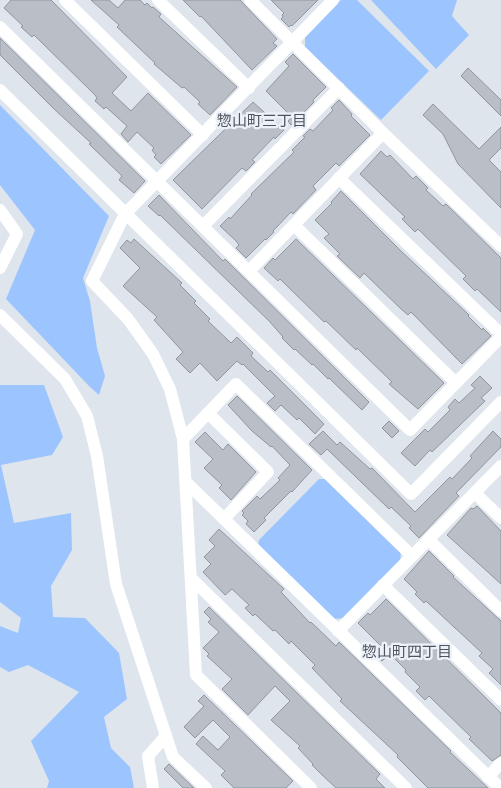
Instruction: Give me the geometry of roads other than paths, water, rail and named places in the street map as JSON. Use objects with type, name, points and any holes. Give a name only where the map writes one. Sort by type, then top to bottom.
[{"type":"street","points":[[65,0],[203,135]]},
{"type":"street","points":[[158,0],[249,88]]},
{"type":"street","points":[[250,0],[383,133],[501,246]]},
{"type":"street","points":[[312,788],[196,675],[183,439],[170,389],[154,354],[128,320],[92,281],[125,214],[249,88],[332,0]]},
{"type":"street","points":[[0,27],[410,430],[501,336],[339,178]]},
{"type":"street","points":[[203,226],[339,88]]},
{"type":"street","points":[[0,90],[411,494],[501,402]]},
{"type":"street","points":[[249,271],[383,133]]},
{"type":"street","points":[[0,210],[17,234],[0,268]]},
{"type":"street","points":[[294,225],[456,383]]},
{"type":"street","points":[[0,315],[65,379],[86,416],[96,456],[116,584],[174,757],[206,788]]},
{"type":"street","points":[[183,439],[236,384],[412,556]]},
{"type":"street","points":[[208,413],[268,472],[224,519]]},
{"type":"street","points":[[338,631],[501,466]]},
{"type":"street","points":[[186,482],[500,788]]},
{"type":"street","points":[[475,493],[501,518]]},
{"type":"street","points":[[429,540],[501,611]]},
{"type":"street","points":[[190,578],[406,788]]},
{"type":"street","points":[[383,585],[501,700]]},
{"type":"street","points":[[153,788],[148,756],[166,736]]},
{"type":"street","points":[[488,777],[501,763]]},
{"type":"district","name":"惣山町三丁目","points":[[262,121]]},
{"type":"district","name":"惣山町四丁目","points":[[407,652]]}]
